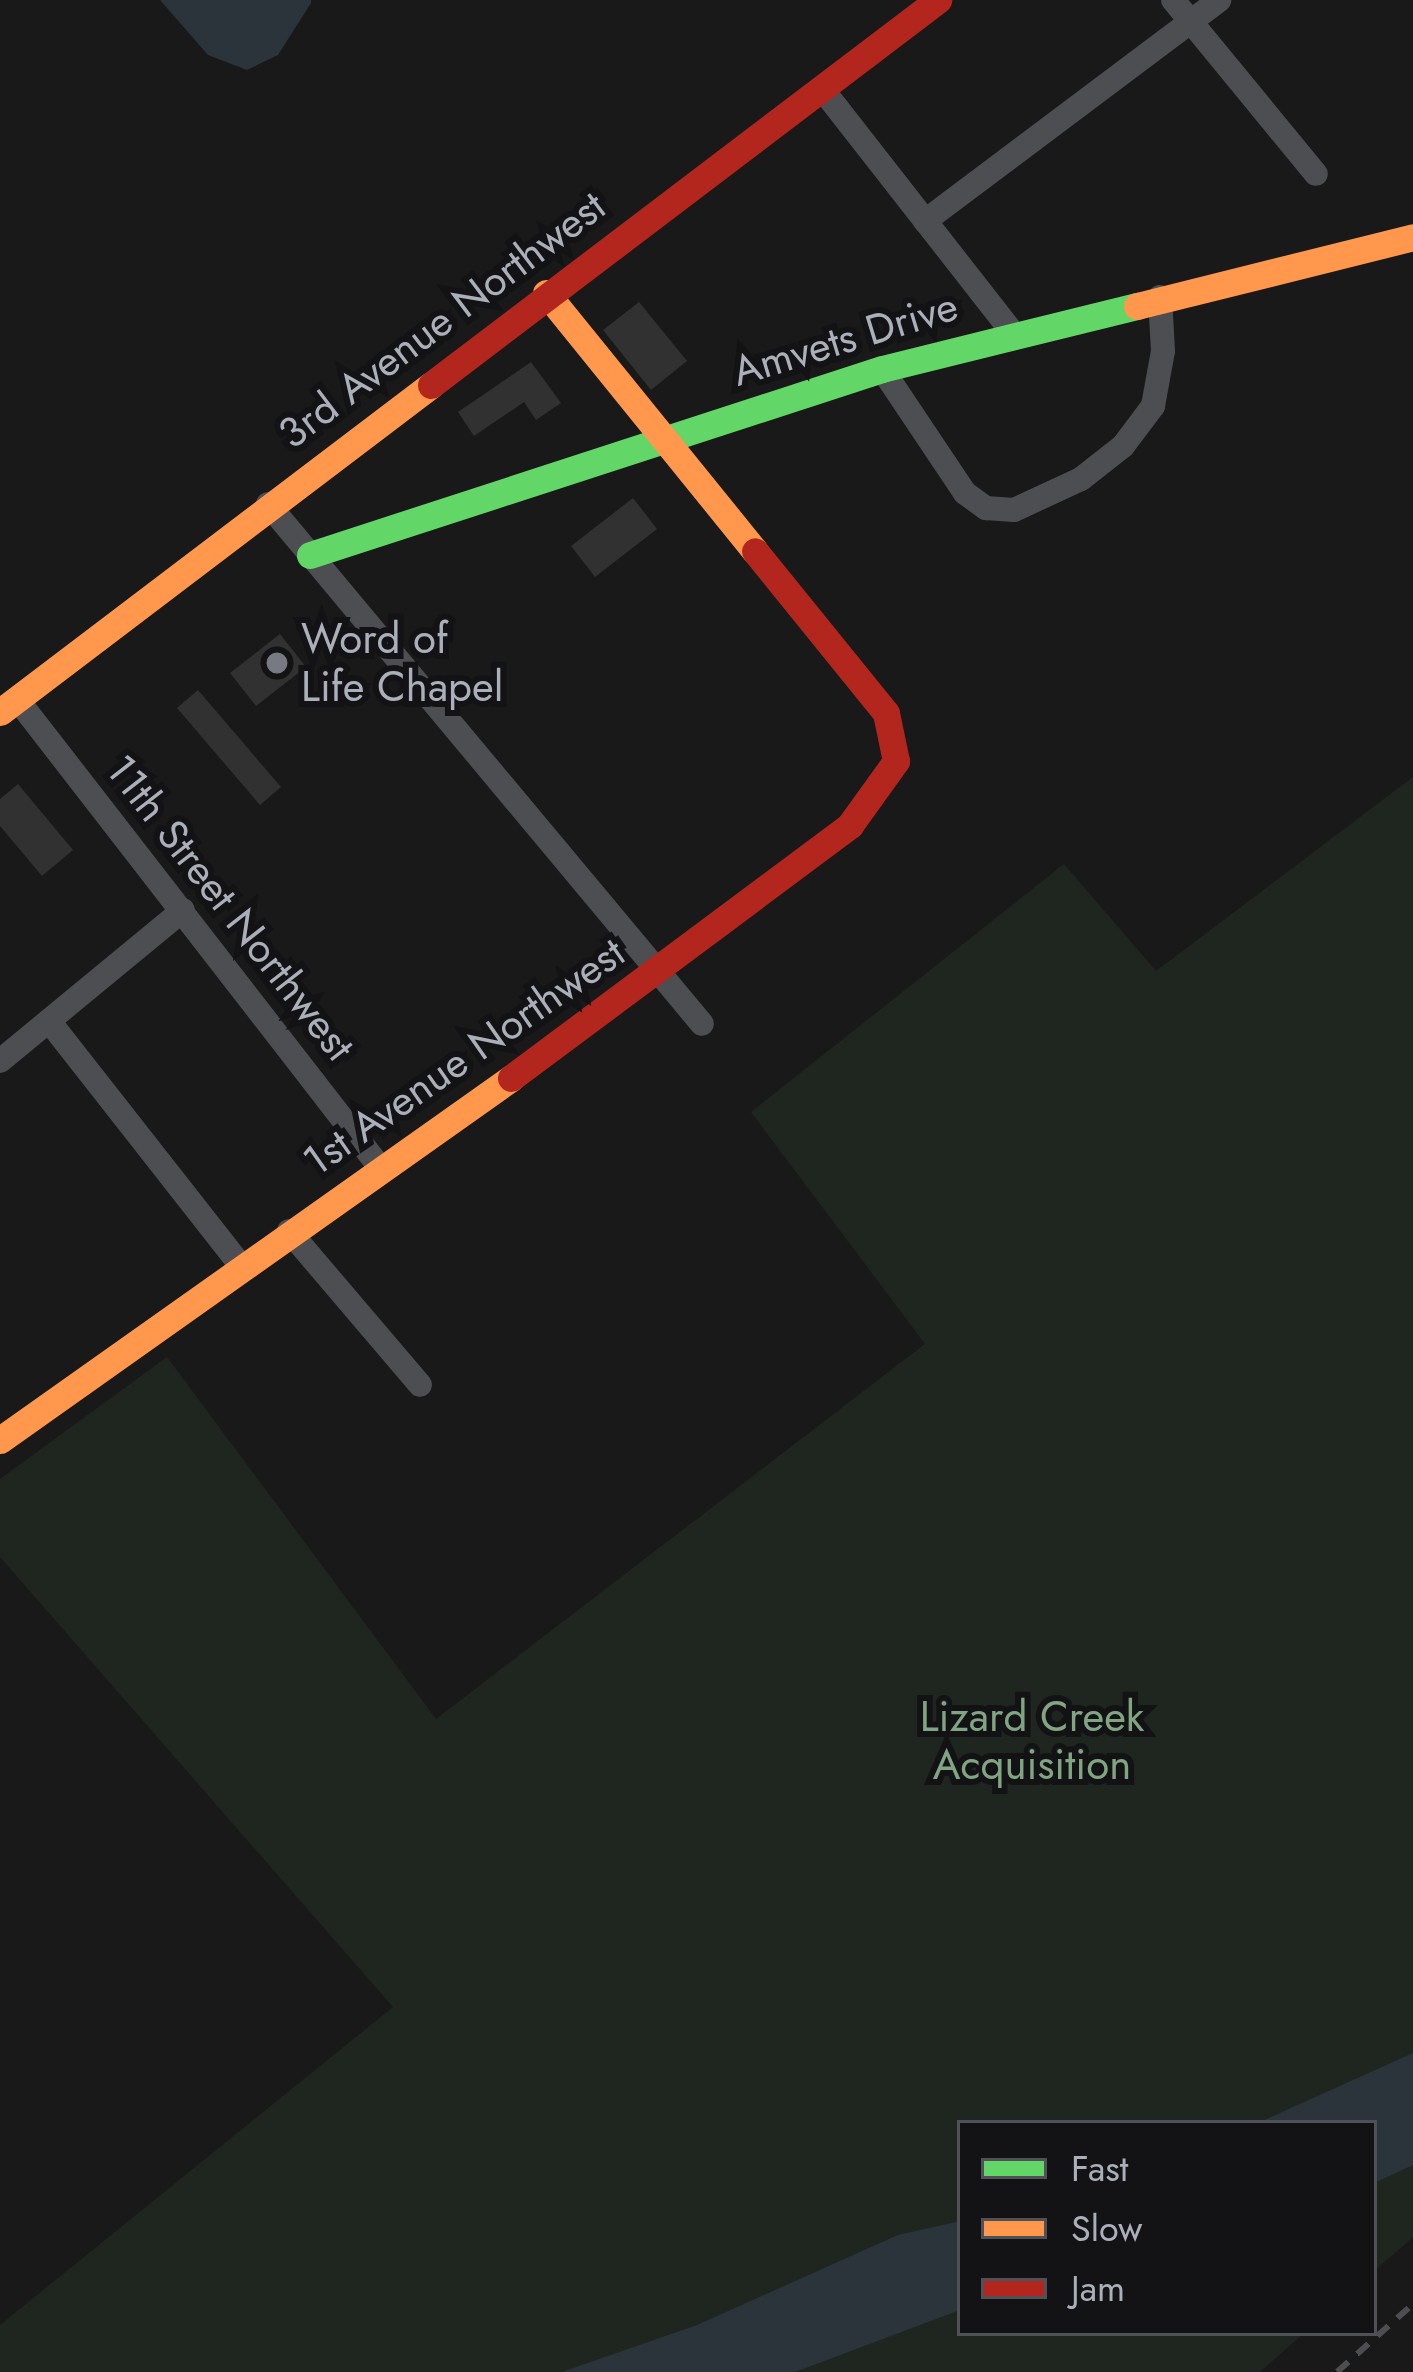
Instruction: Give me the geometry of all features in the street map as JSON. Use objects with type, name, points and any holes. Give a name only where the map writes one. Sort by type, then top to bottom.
[{"type":"street","name":"3rd Avenue Northwest","points":[[8,706],[545,292],[938,0]]},
{"type":"street","points":[[1173,0],[1316,174]]},
{"type":"street","points":[[925,221],[1219,0]]},
{"type":"street","points":[[823,89],[1013,333]]},
{"type":"street","name":"Amvets Drive","points":[[310,555],[882,369],[1413,238]]},
{"type":"street","name":"1st Avenue Northwest","points":[[0,1440],[380,1166],[659,973],[850,825],[879,793],[896,744],[872,696],[545,292]]},
{"type":"street","points":[[882,369],[965,493],[986,508],[1014,510],[1081,479],[1123,446],[1153,406],[1163,351],[1160,297]]},
{"type":"street","points":[[268,504],[702,1024]]},
{"type":"street","name":"11th Street Northwest","points":[[8,706],[184,910],[380,1166]]},
{"type":"street","points":[[0,1061],[184,910]]},
{"type":"street","points":[[49,1021],[241,1267]]},
{"type":"street","points":[[289,1232],[420,1384]]},
{"type":"green space","name":"Lizard Creek Acquisition","points":[[1413,777],[1413,2237],[1377,2268],[1377,2120],[957,2120],[957,2336],[1301,2336],[1260,2372],[0,2372],[0,2325],[393,2007],[0,1557],[0,1479],[167,1357],[436,1719],[925,1344],[751,1112],[1064,864],[1156,971]]},
{"type":"shaded area","points":[[160,0],[311,3],[278,55],[247,70],[208,55]]},
{"type":"shaded area","points":[[1413,2053],[1413,2165],[1377,2182],[1377,2120],[1265,2120]]},
{"type":"shaded area","points":[[957,2222],[957,2311],[795,2372],[562,2372],[697,2325],[898,2235]]},
{"type":"building","points":[[639,302],[687,361],[651,390],[603,330]]},
{"type":"building","points":[[531,362],[561,403],[536,420],[524,402],[474,436],[458,412]]},
{"type":"building","points":[[633,498],[657,529],[595,577],[571,546]]},
{"type":"building","points":[[280,634],[306,667],[256,706],[230,673]]},
{"type":"building","points":[[198,690],[281,787],[260,805],[177,708]]},
{"type":"building","points":[[18,784],[73,850],[42,876],[0,826],[0,799]]},
{"type":"railway","points":[[1337,2372],[1413,2304]]},
{"type":"traffic: fast","points":[[310,555],[882,369],[1137,306]]},
{"type":"traffic: slow","points":[[1137,306],[1413,237]]},
{"type":"traffic: slow","points":[[546,293],[755,551]]},
{"type":"traffic: slow","points":[[0,712],[431,385]]},
{"type":"traffic: slow","points":[[0,1440],[511,1078]]},
{"type":"traffic: jam","points":[[431,385],[938,0]]},
{"type":"traffic: jam","points":[[511,1078],[850,825],[896,761],[886,713],[755,551]]},
{"type":"place","name":"Word of Life Chapel","points":[[277,663]]}]
